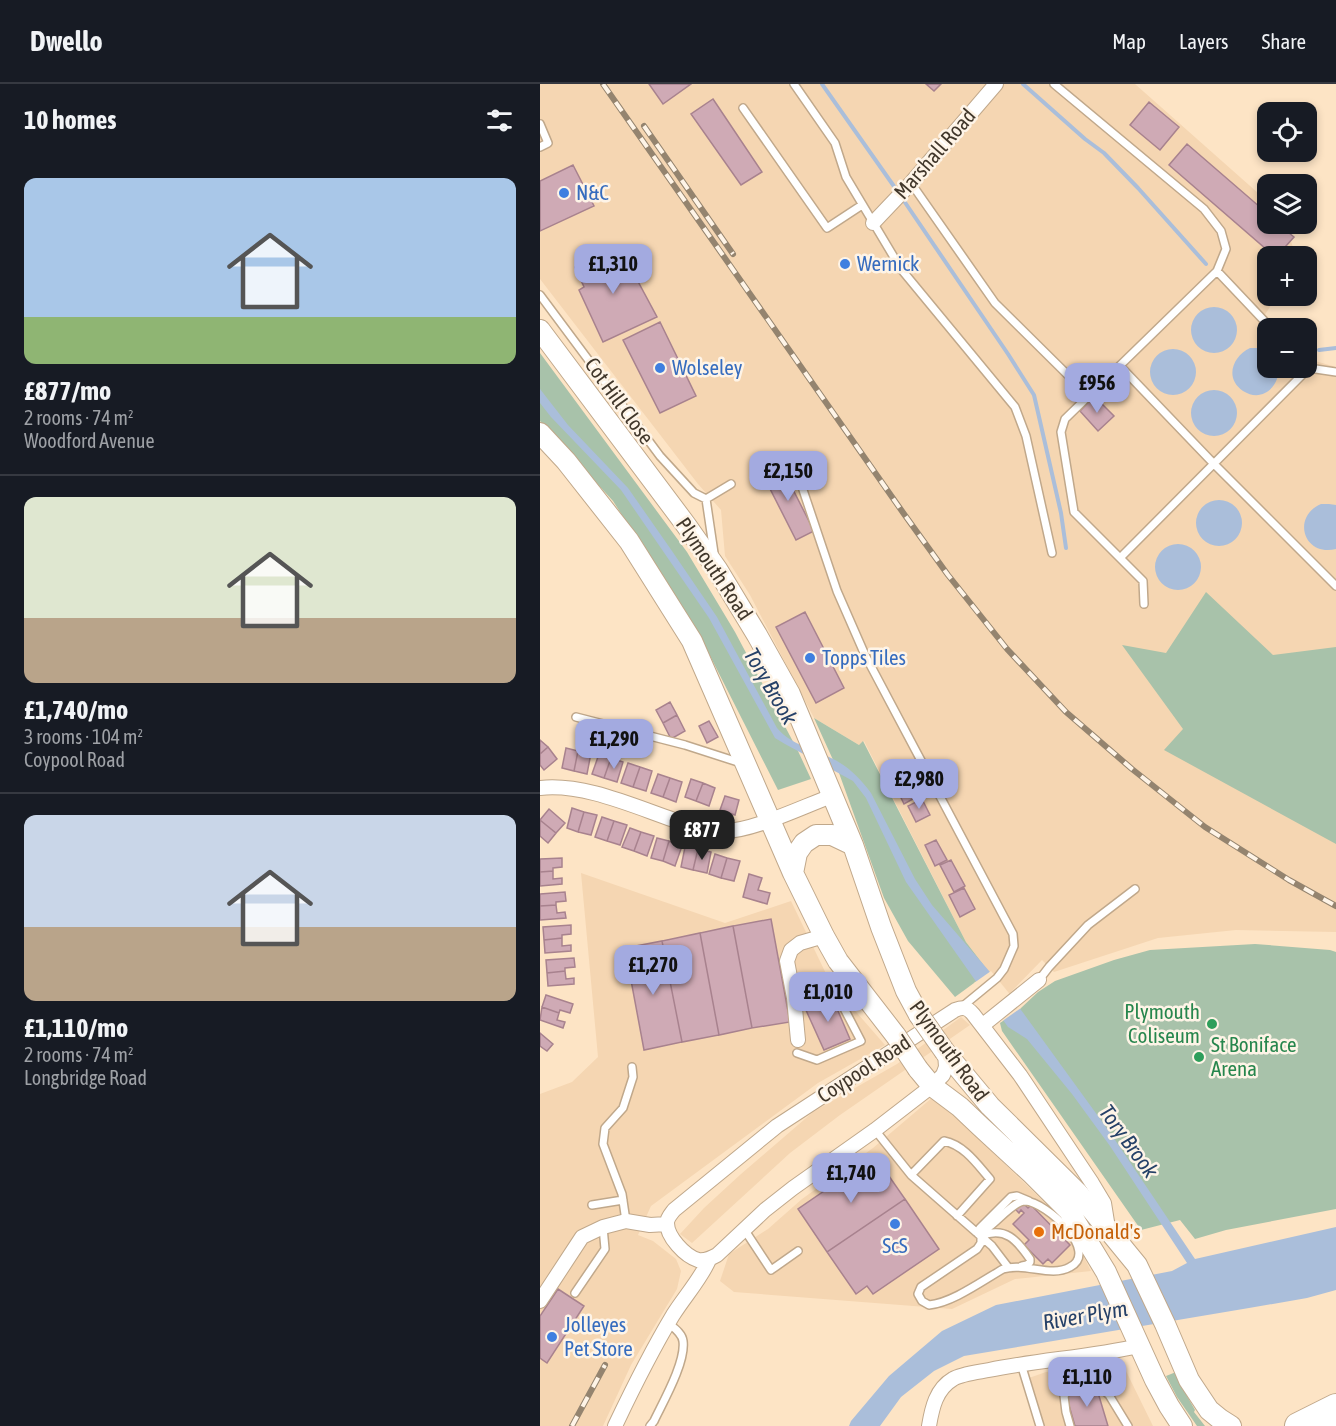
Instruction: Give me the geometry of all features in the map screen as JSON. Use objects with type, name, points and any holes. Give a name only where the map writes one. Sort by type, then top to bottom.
[{"type":"highway","points":[[1298,1426],[1336,1407]]},
{"type":"main road","name":"Plymouth Road","points":[[540,330],[717,569],[758,635],[790,694],[853,844],[881,927],[906,991],[919,1016],[945,1052],[990,1106],[1078,1193],[1137,1265],[1166,1324],[1189,1380],[1209,1410],[1231,1426]]},
{"type":"main road","name":"Plymouth Road","points":[[540,433],[566,461],[629,541],[692,641],[793,873],[838,961],[932,1086],[960,1107],[1069,1211],[1099,1259],[1164,1397],[1182,1426]]},
{"type":"main road","points":[[793,873],[797,853],[804,843],[816,835],[832,835],[853,844]]},
{"type":"main road","points":[[1324,1426],[1336,1423]]},
{"type":"street","name":"Marshall Road","points":[[873,223],[911,183],[996,84]]},
{"type":"street","points":[[540,788],[568,788],[590,792],[694,827],[724,831],[745,828],[770,820],[832,796]]},
{"type":"street","points":[[798,1047],[794,998],[787,961],[791,950],[800,943],[824,936]]},
{"type":"street","points":[[983,1025],[1040,980]]},
{"type":"street","points":[[963,1007],[969,1009],[983,1025],[1020,1075],[1092,1183],[1104,1203],[1108,1228]]},
{"type":"street","name":"Coypool Road","points":[[667,1224],[668,1217],[674,1210],[777,1126],[963,1007]]},
{"type":"street","name":"Coypool Road","points":[[616,1426],[668,1323],[704,1272],[709,1260],[717,1256],[765,1210],[793,1188],[932,1086],[943,1075],[946,1067],[945,1052]]},
{"type":"street","points":[[540,1301],[582,1237],[603,1227],[626,1221],[650,1225],[667,1224],[670,1234],[686,1253],[698,1260],[709,1260]]},
{"type":"street","points":[[929,1426],[932,1405],[943,1388],[954,1378],[1021,1364],[1115,1352],[1136,1338]]},
{"type":"lane","points":[[794,84],[835,143],[846,177],[901,269],[1015,407],[1026,435],[1052,553]]},
{"type":"lane","points":[[1053,84],[1204,209],[1221,231],[1226,249],[1217,271],[1065,419],[1061,432],[1074,512],[1143,581],[1144,604]]},
{"type":"lane","points":[[743,108],[827,228],[862,205]]},
{"type":"lane","points":[[540,125],[548,143],[540,147]]},
{"type":"lane","points":[[911,183],[995,303],[1089,396]]},
{"type":"lane","points":[[1217,271],[1262,318]]},
{"type":"lane","name":"Cot Hill Close","points":[[540,295],[660,456],[694,493],[706,499]]},
{"type":"lane","points":[[1120,366],[1336,586]]},
{"type":"lane","points":[[1317,369],[1336,372]]},
{"type":"lane","points":[[1120,558],[1297,378]]},
{"type":"lane","points":[[798,475],[837,591],[865,655],[1014,934],[1014,946],[1004,969],[997,978],[963,1007]]},
{"type":"lane","points":[[717,569],[706,499],[731,484]]},
{"type":"lane","points":[[576,717],[685,745],[746,765]]},
{"type":"lane","points":[[1040,980],[1088,925],[1135,889]]},
{"type":"lane","points":[[794,998],[836,991],[861,1041],[817,1060],[798,1047]]},
{"type":"lane","points":[[626,1221],[623,1200],[603,1144],[605,1128],[623,1108],[633,1077],[632,1067]]},
{"type":"lane","points":[[875,1130],[911,1175],[992,1246],[1008,1267]]},
{"type":"lane","points":[[911,1175],[944,1141],[953,1143],[970,1157],[990,1179],[957,1216]]},
{"type":"lane","points":[[592,1205],[623,1200]]},
{"type":"lane","points":[[978,1234],[1019,1202],[1032,1202],[1043,1207],[1067,1228],[1080,1255],[1079,1260],[1062,1270],[1053,1271],[1022,1266]]},
{"type":"lane","points":[[575,1293],[605,1248],[603,1227]]},
{"type":"lane","points":[[744,1229],[771,1270],[798,1251]]},
{"type":"lane","points":[[1001,1232],[1011,1238],[1030,1259],[1030,1262],[1027,1265],[1008,1267],[946,1301],[929,1305],[922,1301],[918,1294],[921,1287],[977,1249],[981,1243],[978,1234],[1001,1232]]},
{"type":"lane","points":[[650,1426],[682,1360],[683,1340],[668,1323]]},
{"type":"lane","points":[[1021,1364],[1040,1426]]},
{"type":"lane","points":[[1070,1426],[1064,1396],[1069,1391],[1094,1384],[1100,1386],[1109,1395],[1128,1426]]},
{"type":"shaded area","points":[[540,84],[1135,84],[1257,192],[1257,234],[1288,234],[1293,246],[1257,246],[1257,306],[1270,306],[1264,316],[1266,318],[1257,318],[1257,378],[1317,378],[1317,362],[1336,367],[1336,932],[1236,930],[1158,938],[1054,972],[1042,960],[1009,994],[966,942],[864,741],[859,745],[814,718],[750,595],[725,556],[721,510],[698,484],[540,279]]},
{"type":"shaded area","points":[[581,873],[725,923],[791,901],[830,982],[885,1045],[818,1083],[651,1206],[638,1235],[653,1241],[676,1259],[681,1271],[677,1289],[631,1365],[603,1426],[540,1426],[540,1094],[572,1082],[598,1057]]},
{"type":"shaded area","points":[[961,1017],[970,1025],[840,1115],[790,1153],[692,1243],[680,1234],[741,1174],[813,1112],[897,1064]]},
{"type":"shaded area","points":[[933,1097],[1067,1224],[1091,1271],[1015,1279],[952,1309],[734,1292],[720,1281],[729,1254],[768,1229],[802,1199],[873,1148]]},
{"type":"shaded area","points":[[1123,1365],[1153,1426],[1043,1426],[1026,1379],[1046,1372]]},
{"type":"green space","points":[[540,353],[687,552],[735,632],[811,779],[778,790],[704,644],[613,501],[540,421]]},
{"type":"green space","points":[[1206,592],[1273,655],[1336,647],[1336,844],[1164,750],[1183,729],[1122,645],[1166,653]]},
{"type":"green space","points":[[814,718],[859,745],[863,741],[966,942],[989,972],[955,997],[908,941],[884,898],[839,773]]},
{"type":"green space","name":"St Boniface Arena","points":[[1255,944],[1336,952],[1336,1209],[1226,1230],[1195,1239],[1180,1220],[1141,1230],[1002,1031],[1000,1023],[1055,981],[1114,960],[1150,950]]},
{"type":"green space","points":[[1176,1372],[1194,1412],[1205,1426],[1197,1426],[1177,1397],[1166,1376]]},
{"type":"water","points":[[1214,307],[1230,314],[1237,330],[1230,346],[1214,353],[1198,346],[1191,330],[1198,314]]},
{"type":"water","points":[[1250,348],[1257,348],[1257,378],[1277,378],[1273,387],[1263,394],[1250,394],[1243,391],[1234,380],[1232,374],[1235,362]]},
{"type":"water","points":[[1173,349],[1189,356],[1196,372],[1189,388],[1173,395],[1157,388],[1150,372],[1157,356]]},
{"type":"water","name":"River Plym","points":[[540,389],[568,425],[628,488],[717,617],[777,728],[795,742],[843,765],[858,777],[871,793],[915,879],[932,905],[1024,1014],[1111,1134],[1195,1259],[1336,1227],[1336,1290],[1307,1298],[964,1356],[934,1371],[901,1397],[880,1426],[849,1426],[889,1376],[942,1331],[996,1305],[1172,1271],[1187,1263],[1110,1146],[1072,1094],[1027,1039],[1008,1027],[906,882],[866,798],[853,781],[775,738],[709,618],[621,490],[540,403]]},
{"type":"water","points":[[1214,390],[1230,397],[1237,413],[1230,429],[1214,436],[1198,429],[1191,413],[1198,397]]},
{"type":"water","points":[[1219,500],[1235,507],[1242,523],[1235,539],[1219,546],[1203,539],[1196,523],[1203,507]]},
{"type":"water","points":[[1321,504],[1336,505],[1336,549],[1325,550],[1316,547],[1309,542],[1305,534],[1306,518]]},
{"type":"water","points":[[1178,544],[1194,551],[1201,567],[1194,583],[1178,590],[1162,583],[1155,567],[1162,551]]},
{"type":"pier","points":[[991,971],[1021,1008],[1001,1022],[974,983]]},
{"type":"building","points":[[649,84],[691,84],[663,104]]},
{"type":"building","points":[[926,84],[941,84],[934,91]]},
{"type":"building","points":[[713,99],[762,172],[741,185],[691,114]]},
{"type":"building","points":[[1149,102],[1179,127],[1160,150],[1130,125]]},
{"type":"building","points":[[1187,144],[1257,204],[1257,234],[1290,234],[1294,237],[1286,246],[1262,246],[1169,165]]},
{"type":"building","name":"N&C","points":[[573,165],[594,206],[540,231],[540,181]]},
{"type":"building","points":[[619,246],[657,317],[603,342],[579,290],[584,287],[575,267]]},
{"type":"building","name":"Wolseley","points":[[660,322],[696,396],[660,413],[623,340]]},
{"type":"building","points":[[1094,396],[1114,416],[1098,431],[1080,411]]},
{"type":"building","points":[[780,464],[814,531],[796,540],[762,473]]},
{"type":"building","name":"Topps Tiles","points":[[805,612],[844,688],[816,703],[776,627]]},
{"type":"building","points":[[670,702],[677,715],[663,723],[656,710]]},
{"type":"building","points":[[677,715],[685,731],[671,739],[663,723]]},
{"type":"building","points":[[709,721],[718,737],[707,743],[699,726]]},
{"type":"building","points":[[540,740],[548,747],[540,754]]},
{"type":"building","points":[[548,747],[557,759],[544,770],[540,765],[540,754]]},
{"type":"building","points":[[566,748],[578,751],[574,771],[562,768]]},
{"type":"building","points":[[578,751],[591,753],[587,774],[574,771]]},
{"type":"building","points":[[599,754],[611,758],[604,778],[592,774]]},
{"type":"building","points":[[611,758],[623,762],[617,782],[604,778]]},
{"type":"building","points":[[628,763],[640,767],[633,787],[621,783]]},
{"type":"building","points":[[908,765],[922,794],[904,804],[890,775]]},
{"type":"building","points":[[640,767],[652,771],[646,791],[633,787]]},
{"type":"building","points":[[658,774],[670,778],[663,797],[651,793]]},
{"type":"building","points":[[670,778],[682,782],[676,802],[663,797]]},
{"type":"building","points":[[691,779],[703,783],[696,801],[685,797]]},
{"type":"building","points":[[703,783],[715,788],[709,806],[696,801]]},
{"type":"building","points":[[725,796],[739,800],[735,815],[720,810]]},
{"type":"building","points":[[922,799],[930,815],[916,822],[908,806]]},
{"type":"building","points":[[572,808],[584,812],[578,832],[567,828]]},
{"type":"building","points":[[549,809],[565,823],[556,833],[540,820]]},
{"type":"building","points":[[584,812],[597,815],[591,835],[578,832]]},
{"type":"building","points":[[602,817],[614,821],[607,841],[595,837]]},
{"type":"building","points":[[540,820],[556,833],[548,843],[540,836]]},
{"type":"building","points":[[614,821],[627,825],[620,845],[607,841]]},
{"type":"building","points":[[630,828],[641,832],[634,851],[622,847]]},
{"type":"building","points":[[641,832],[654,836],[647,856],[634,851]]},
{"type":"building","points":[[657,838],[669,841],[663,861],[651,858]]},
{"type":"building","points":[[936,840],[947,860],[935,866],[925,845]]},
{"type":"building","points":[[669,841],[682,846],[675,866],[663,861]]},
{"type":"building","points":[[685,847],[698,849],[693,870],[681,867]]},
{"type":"building","points":[[698,849],[711,852],[707,873],[693,870]]},
{"type":"building","points":[[715,854],[727,858],[721,878],[709,874]]},
{"type":"building","points":[[562,858],[562,867],[553,868],[553,871],[540,872],[540,859]]},
{"type":"building","points":[[727,858],[740,861],[734,881],[721,878]]},
{"type":"building","points":[[951,860],[965,886],[954,892],[940,865]]},
{"type":"building","points":[[553,871],[553,879],[562,878],[562,884],[540,886],[540,872]]},
{"type":"building","points":[[749,874],[762,878],[758,890],[770,893],[767,904],[743,897]]},
{"type":"building","points":[[964,888],[975,909],[960,917],[949,895]]},
{"type":"building","points":[[565,892],[566,901],[556,902],[556,905],[540,906],[540,894]]},
{"type":"building","points":[[556,905],[557,913],[565,912],[566,918],[540,920],[540,906]]},
{"type":"building","points":[[771,919],[790,1022],[752,1028],[733,926]]},
{"type":"building","points":[[571,925],[571,934],[562,935],[562,938],[544,940],[543,927]]},
{"type":"building","points":[[733,926],[752,1028],[719,1035],[700,933]]},
{"type":"building","points":[[700,933],[719,1035],[682,1042],[662,941]]},
{"type":"building","points":[[562,938],[562,946],[571,945],[571,951],[545,953],[544,940]]},
{"type":"building","points":[[662,941],[682,1042],[644,1050],[625,948]]},
{"type":"building","points":[[574,958],[575,967],[565,968],[565,971],[547,973],[546,960]]},
{"type":"building","points":[[565,971],[566,979],[574,978],[574,984],[548,986],[547,973]]},
{"type":"building","points":[[546,995],[573,1004],[570,1013],[560,1010],[559,1013],[542,1007]]},
{"type":"building","points":[[832,997],[850,1039],[824,1050],[805,1008]]},
{"type":"building","points":[[542,1007],[559,1013],[557,1020],[565,1022],[563,1028],[540,1020]]},
{"type":"building","points":[[540,1033],[553,1044],[547,1051],[540,1046]]},
{"type":"building","points":[[875,1156],[905,1199],[827,1252],[798,1209]]},
{"type":"building","name":"ScS","points":[[905,1199],[939,1249],[873,1294],[867,1286],[856,1294],[827,1252]]},
{"type":"building","name":"McDonald's","points":[[1023,1203],[1028,1208],[1031,1205],[1070,1245],[1052,1263],[1048,1259],[1043,1264],[1024,1245],[1029,1240],[1013,1224],[1024,1213],[1021,1210],[1019,1213],[1014,1208]]},
{"type":"building","name":"Jolleyes Pet Store","points":[[558,1289],[584,1306],[547,1363],[540,1358],[540,1316]]},
{"type":"building","points":[[1096,1386],[1108,1426],[1075,1426],[1066,1395]]},
{"type":"waterway","points":[[822,84],[898,192]]},
{"type":"waterway","points":[[1023,84],[1104,153],[1206,264]]},
{"type":"waterway","points":[[902,198],[1034,395],[1061,513],[1066,548]]},
{"type":"waterway","points":[[1319,350],[1336,348]]},
{"type":"railway","points":[[603,84],[904,514],[948,575],[1007,649],[1066,712],[1132,769],[1205,827],[1289,880],[1336,906]]},
{"type":"railway","points":[[644,126],[733,254]]},
{"type":"railway","points":[[572,1426],[605,1365]]},
{"type":"place","name":"N&C","points":[[564,193]]},
{"type":"place","name":"Wernick","points":[[845,264]]},
{"type":"place","name":"Wolseley","points":[[660,368]]},
{"type":"place","name":"Topps Tiles","points":[[810,658]]},
{"type":"place","name":"Plymouth Coliseum","points":[[1212,1024]]},
{"type":"place","name":"St Boniface Arena","points":[[1199,1057]]},
{"type":"place","name":"ScS","points":[[895,1224]]},
{"type":"place","name":"McDonald's","points":[[1039,1232]]},
{"type":"place","name":"Jolleyes Pet Store","points":[[552,1337]]},
{"type":"water label","name":"Tory Brook","points":[[771,686]]},
{"type":"water label","name":"Tory Brook","points":[[1129,1141]]}]
